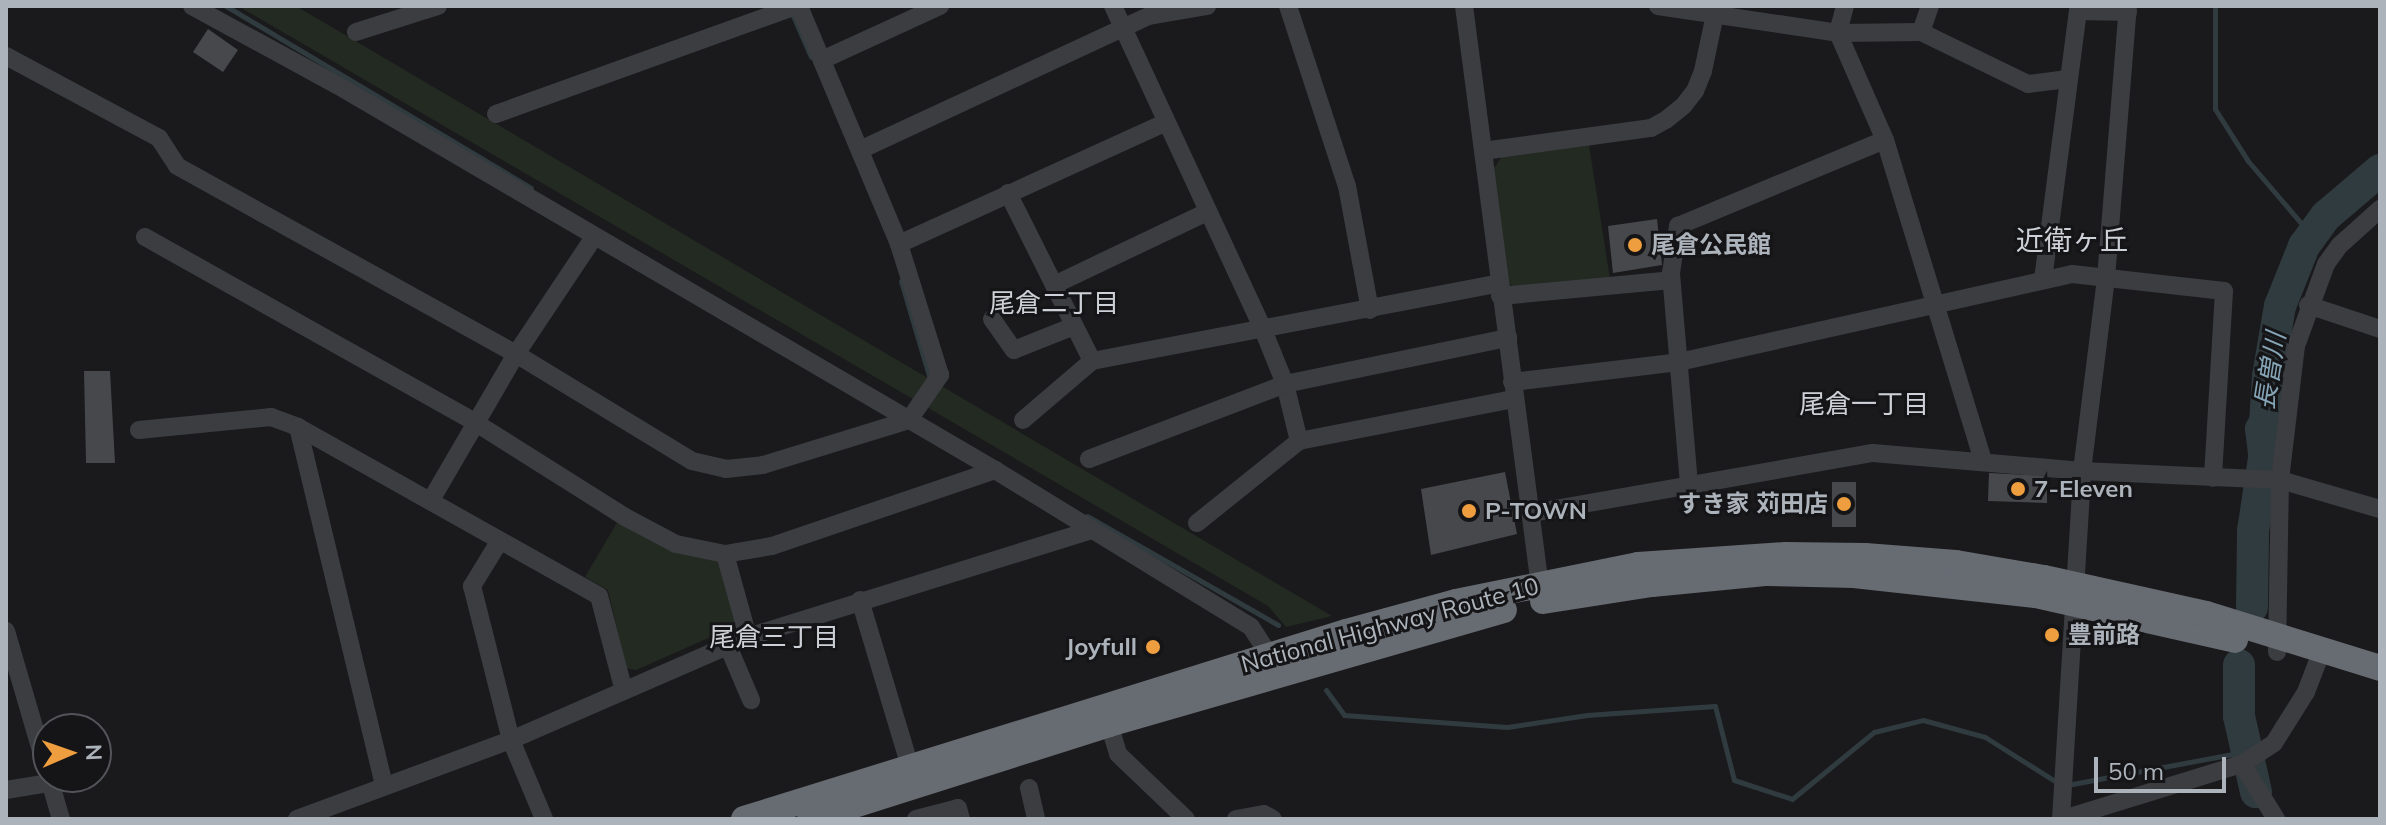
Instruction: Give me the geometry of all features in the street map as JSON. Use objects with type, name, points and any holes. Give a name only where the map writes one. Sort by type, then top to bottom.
[{"type":"highway","name":"National Highway Route 10","points":[[913,777],[1109,724],[1638,565],[1786,555],[1865,556],[1956,563],[2075,595],[2206,614],[2277,645],[2319,657],[2380,668]]},
{"type":"highway","name":"National Highway Route 10","points":[[744,819],[815,813],[1269,655],[1456,602],[1541,593]]},
{"type":"highway","name":"National Highway Route 10","points":[[2319,657],[2380,686]]},
{"type":"street","points":[[192,6],[337,85],[995,470],[1089,531],[1251,627],[1269,655],[1297,669]]},
{"type":"street","points":[[356,32],[438,6]]},
{"type":"street","points":[[6,56],[159,138],[177,166],[516,354],[692,461],[726,469],[763,465],[909,420],[940,375],[899,244],[798,6],[496,114]]},
{"type":"street","points":[[822,60],[940,6]]},
{"type":"street","points":[[1113,6],[1262,327],[1285,384],[1299,441]]},
{"type":"street","points":[[860,150],[1149,16],[1207,6]]},
{"type":"street","points":[[1288,6],[1347,186],[1370,310]]},
{"type":"street","points":[[1464,6],[1541,593]]},
{"type":"street","points":[[1658,6],[1838,33],[1921,32],[2028,84],[2068,79]]},
{"type":"street","points":[[1845,6],[1838,33],[1885,140],[1983,461]]},
{"type":"street","points":[[1921,32],[1930,6]]},
{"type":"street","points":[[2043,280],[2078,11],[2128,9],[2106,278],[2082,471],[2062,819],[2213,776],[2242,764],[2274,743],[2306,692],[2319,657]]},
{"type":"street","points":[[1483,151],[1651,128],[1667,119],[1695,91],[1703,71],[1715,14]]},
{"type":"street","points":[[899,244],[1165,123]]},
{"type":"street","points":[[1689,484],[1671,280],[1678,226],[1885,140]]},
{"type":"street","points":[[1008,193],[1092,361]]},
{"type":"street","points":[[2277,645],[2280,480],[2296,346],[2308,305],[2333,254],[2380,209]]},
{"type":"street","points":[[1054,285],[1207,212]]},
{"type":"street","points":[[145,237],[476,423],[625,517],[676,544],[725,554],[772,546],[995,470]]},
{"type":"street","points":[[431,500],[516,354],[594,237]]},
{"type":"street","points":[[1197,523],[1299,441],[1513,391],[1679,362],[2072,274],[2224,291],[2213,478]]},
{"type":"street","points":[[1023,420],[1092,361],[1262,327],[1500,290],[1671,280]]},
{"type":"street","points":[[2308,305],[2380,329]]},
{"type":"street","points":[[992,319],[1014,350],[1074,326]]},
{"type":"street","points":[[1089,459],[1285,384],[1508,338]]},
{"type":"street","points":[[139,430],[271,417],[298,427],[599,596],[624,691]]},
{"type":"street","points":[[298,427],[384,785]]},
{"type":"street","points":[[1532,513],[1873,453],[2082,471],[2280,480],[2380,509]]},
{"type":"street","points":[[297,819],[511,740],[748,637],[1089,531]]},
{"type":"street","points":[[499,542],[472,586],[511,740],[544,819]]},
{"type":"street","points":[[725,554],[748,637]]},
{"type":"street","points":[[860,600],[913,777]]},
{"type":"street","points":[[6,631],[12,675],[32,733]]},
{"type":"street","points":[[728,646],[751,700]]},
{"type":"street","points":[[1109,724],[1118,754],[1186,819]]},
{"type":"street","points":[[2242,764],[2272,814],[2290,819]]},
{"type":"street","points":[[6,790],[32,786]]},
{"type":"street","points":[[1029,788],[1036,819]]},
{"type":"street","points":[[52,793],[61,819]]},
{"type":"street","points":[[916,819],[958,808],[961,819]]},
{"type":"street","points":[[1236,819],[1264,814],[1273,819]]},
{"type":"shaded area","points":[[238,6],[296,6],[1332,616],[1286,627],[1268,606]]},
{"type":"shaded area","points":[[1589,145],[1610,279],[1517,288],[1508,284],[1493,170],[1502,156]]},
{"type":"shaded area","points":[[618,521],[723,562],[738,625],[636,670],[626,668],[608,590],[585,577]]},
{"type":"building","points":[[208,29],[238,50],[223,72],[193,52]]},
{"type":"building","name":"尾倉公民館","points":[[1657,219],[1662,265],[1613,273],[1608,226]]},
{"type":"building","points":[[84,371],[110,371],[115,463],[86,463]]},
{"type":"building","name":"P-TOWN","points":[[1505,472],[1517,534],[1431,555],[1421,489]]},
{"type":"building","name":"7-Eleven","points":[[1989,473],[2047,476],[2047,503],[1988,501]]},
{"type":"building","name":"すき家 苅田店","points":[[1832,482],[1856,482],[1856,527],[1832,527]]},
{"type":"waterway","points":[[226,6],[531,188]]},
{"type":"waterway","points":[[2215,6],[2215,109],[2248,161],[2312,236]]},
{"type":"waterway","points":[[791,11],[811,57]]},
{"type":"waterway","name":"長曽川","points":[[2252,607],[2253,531],[2264,458],[2265,461],[2261,429],[2265,423],[2268,376],[2280,306],[2304,246],[2326,216],[2380,170]]},
{"type":"waterway","points":[[901,281],[930,379]]},
{"type":"waterway","points":[[1087,516],[1278,625]]},
{"type":"waterway","name":"長曽川","points":[[2239,665],[2239,716],[2256,792]]},
{"type":"waterway","points":[[1326,690],[1344,715],[1507,727],[1587,715],[1715,706],[1734,780],[1792,799],[1874,732],[1923,720],[1985,737],[2058,783]]},
{"type":"waterway","points":[[2067,785],[2249,751]]},
{"type":"place","name":"尾倉公民館","points":[[1635,245]]},
{"type":"place","name":"7-Eleven","points":[[2018,489]]},
{"type":"place","name":"すき家 苅田店","points":[[1844,504]]},
{"type":"place","name":"P-TOWN","points":[[1469,511]]},
{"type":"place","name":"豊前路","points":[[2052,635]]},
{"type":"place","name":"Joyfull","points":[[1153,647]]},
{"type":"district","name":"近衛ヶ丘","points":[[2072,240]]},
{"type":"district","name":"尾倉二丁目","points":[[1054,303]]},
{"type":"district","name":"尾倉一丁目","points":[[1864,404]]},
{"type":"district","name":"尾倉三丁目","points":[[774,637]]}]
